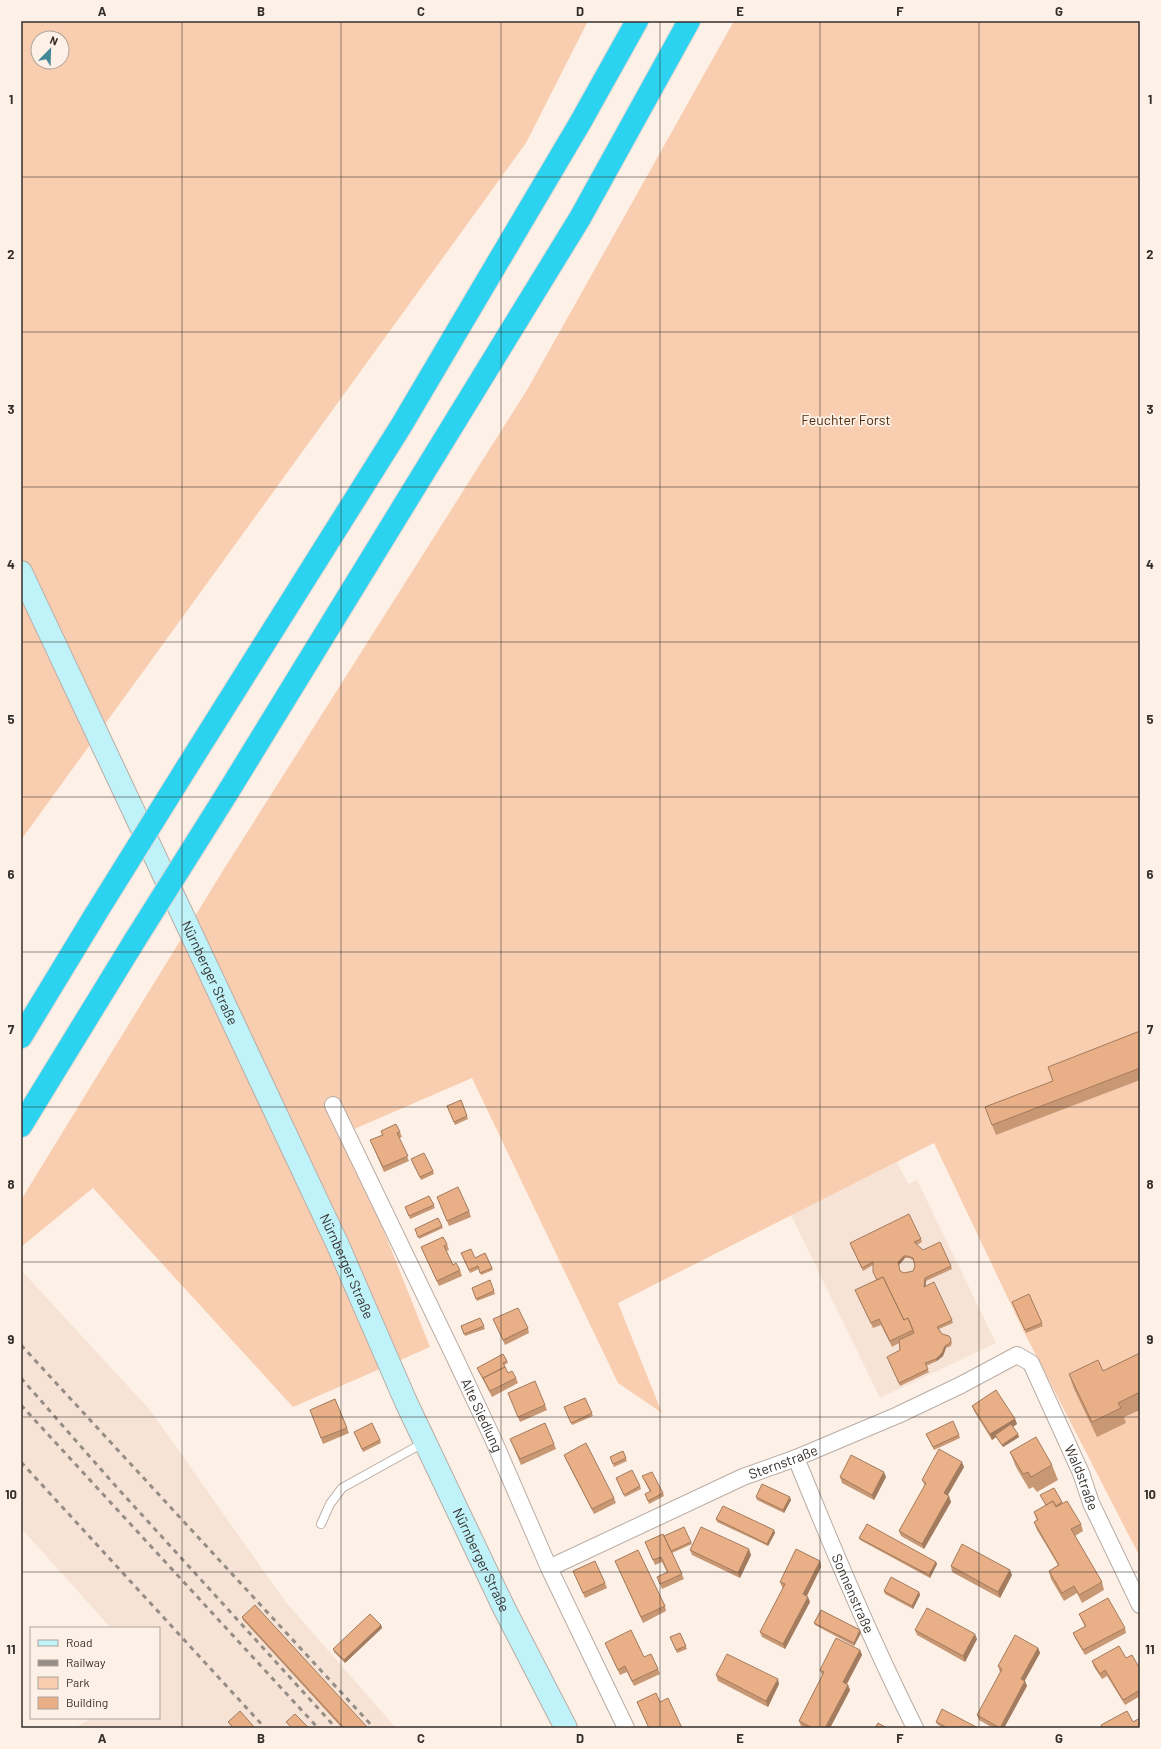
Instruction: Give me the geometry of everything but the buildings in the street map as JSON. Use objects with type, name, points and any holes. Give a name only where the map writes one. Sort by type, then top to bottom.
[{"type":"highway","points":[[21,1037],[187,767],[401,426],[572,137],[636,21]]},
{"type":"highway","points":[[21,1126],[580,218],[689,21]]},
{"type":"main road","name":"Nürnberger Straße","points":[[21,572],[337,1244],[425,1442],[504,1608],[566,1728]]},
{"type":"street","name":"Alte Siedlung","points":[[333,1105],[456,1360],[549,1568],[626,1728]]},
{"type":"street","name":"Sternstraße","points":[[549,1568],[743,1477],[796,1458],[898,1415],[961,1385],[1017,1355]]},
{"type":"street","name":"Waldstraße","points":[[1017,1355],[1031,1363],[1081,1473],[1091,1503],[1140,1606]]},
{"type":"street","name":"Sonnenstraße","points":[[796,1458],[840,1567],[885,1668],[915,1728]]},
{"type":"lane","points":[[321,1524],[330,1504],[342,1488],[425,1442]]},
{"type":"shaded area","points":[[896,1160],[908,1184],[917,1180],[996,1343],[880,1398],[789,1211]]},
{"type":"shaded area","points":[[21,1270],[150,1410],[285,1601],[396,1728],[74,1728],[90,1719],[160,1719],[160,1627],[110,1627],[21,1528]]},
{"type":"green space","points":[[21,21],[588,21],[526,143],[21,840]]},
{"type":"green space","name":"Feuchter Forst","points":[[734,21],[1140,21],[1140,1557],[1024,1332],[934,1143],[618,1303],[662,1413],[618,1383],[472,1078],[345,1133],[430,1347],[293,1407],[93,1188],[21,1247],[21,1200],[224,869],[527,390]]},
{"type":"railway","points":[[21,1345],[374,1728]]},
{"type":"railway","points":[[21,1378],[112,1482],[336,1728]]},
{"type":"railway","points":[[21,1405],[318,1728]]},
{"type":"railway","points":[[21,1462],[265,1728]]}]
